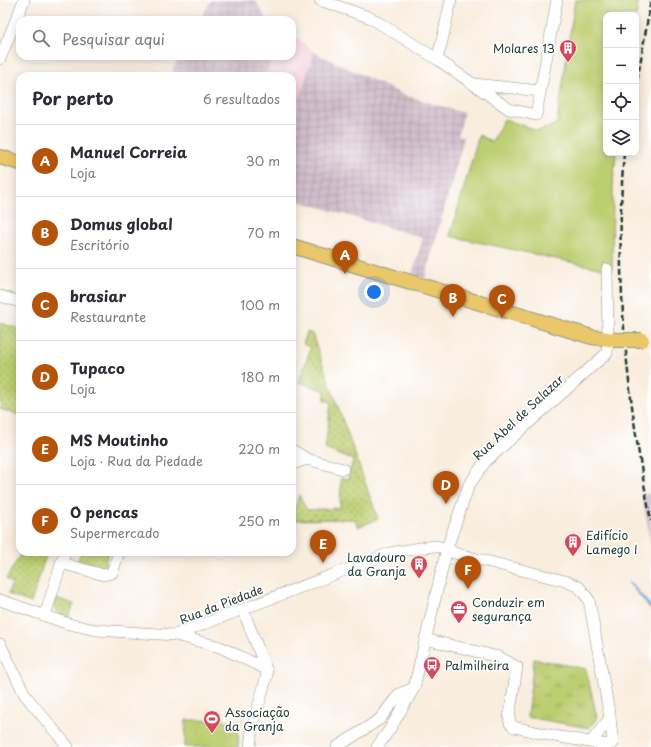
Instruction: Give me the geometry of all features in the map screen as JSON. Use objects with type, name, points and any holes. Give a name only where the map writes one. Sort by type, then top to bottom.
[{"type":"main road","points":[[0,157],[16,162]]},
{"type":"main road","points":[[296,247],[585,335],[612,340],[648,339]]},
{"type":"street","points":[[17,16],[24,0]]},
{"type":"street","points":[[320,0],[370,18],[437,59],[509,109],[536,115],[557,0]]},
{"type":"street","points":[[437,59],[442,45],[451,0]]},
{"type":"street","points":[[0,59],[16,20]]},
{"type":"street","points":[[472,84],[540,91]]},
{"type":"street","name":"Rua Abel de Salazar","points":[[377,747],[390,729],[414,688],[447,548],[469,485],[485,462],[607,353],[612,340],[607,269]]},
{"type":"street","points":[[0,296],[16,301]]},
{"type":"street","points":[[296,452],[307,459],[343,469]]},
{"type":"street","points":[[296,463],[307,459]]},
{"type":"street","name":"Rua da Piedade","points":[[0,600],[69,624],[96,630],[175,635],[390,553],[433,546],[447,548]]},
{"type":"street","points":[[425,639],[499,657],[516,667],[509,718],[510,723],[514,727],[554,736],[608,745],[613,743],[604,681],[588,600],[579,587],[564,581],[454,553],[447,548]]},
{"type":"street","points":[[45,615],[63,557],[104,576],[112,573],[118,556]]},
{"type":"street","points":[[242,610],[266,669],[267,675],[252,729],[250,747]]},
{"type":"street","points":[[175,635],[220,647],[266,669]]},
{"type":"street","points":[[0,644],[26,696],[68,747]]},
{"type":"street","points":[[337,747],[380,719],[399,694],[414,688]]},
{"type":"street","points":[[590,742],[610,718]]},
{"type":"shaded area","points":[[211,0],[255,0],[265,16],[202,16]]},
{"type":"shaded area","points":[[296,37],[314,52],[296,110],[296,72],[266,72],[271,60],[296,60]]},
{"type":"shaded area","points":[[314,52],[404,95],[464,113],[458,135],[464,138],[425,278],[412,274],[423,238],[296,200],[296,110]]},
{"type":"shaded area","points":[[178,60],[271,60],[266,72],[174,72],[172,70]]},
{"type":"shaded area","points":[[651,493],[651,546],[642,495]]},
{"type":"green space","points":[[575,0],[639,0],[637,12],[603,12],[603,156],[616,156],[613,183],[612,271],[450,236],[479,135],[492,142],[504,119],[538,131],[557,123]]},
{"type":"green space","points":[[0,323],[16,328],[16,414],[0,409]]},
{"type":"green space","points":[[307,332],[312,334],[378,519],[358,527],[355,519],[296,520],[296,506],[299,495],[307,510],[340,508],[341,478],[348,479],[353,460],[325,449],[331,402],[324,400],[325,391],[299,382],[311,347],[303,344]]},
{"type":"green space","points":[[20,556],[46,556],[31,603],[8,594],[12,583],[6,579]]},
{"type":"green space","points":[[80,556],[107,556],[103,571],[77,563]]},
{"type":"green space","points":[[56,598],[74,604],[68,618],[61,615],[56,610],[54,602]]},
{"type":"green space","points":[[534,659],[586,669],[597,718],[589,728],[527,717]]},
{"type":"green space","name":"Associação da Granja","points":[[186,720],[239,721],[238,747],[185,747]]},
{"type":"waterway","points":[[629,582],[651,608]]},
{"type":"railway","points":[[637,84],[651,0]]},
{"type":"railway","points":[[624,156],[621,199],[621,245],[625,338],[635,430],[651,521]]},
{"type":"place","name":"Molares 13","points":[[568,63]]},
{"type":"place","name":"Manuel Correia","points":[[345,274]]},
{"type":"place","name":"Domus global","points":[[453,317]]},
{"type":"place","name":"brasiar","points":[[502,318]]},
{"type":"place","name":"Tupaco","points":[[446,504]]},
{"type":"place","name":"Edifício Lamego I","points":[[573,557]]},
{"type":"place","name":"MS Moutinho","points":[[323,563]]},
{"type":"place","name":"Lavadouro da Granja","points":[[419,579]]},
{"type":"place","name":"O pencas","points":[[468,589]]},
{"type":"place","name":"Conduzir em segurança","points":[[459,624]]},
{"type":"place","name":"Palmilheira","points":[[432,680]]},
{"type":"place","name":"Associação da Granja","points":[[212,734]]}]
